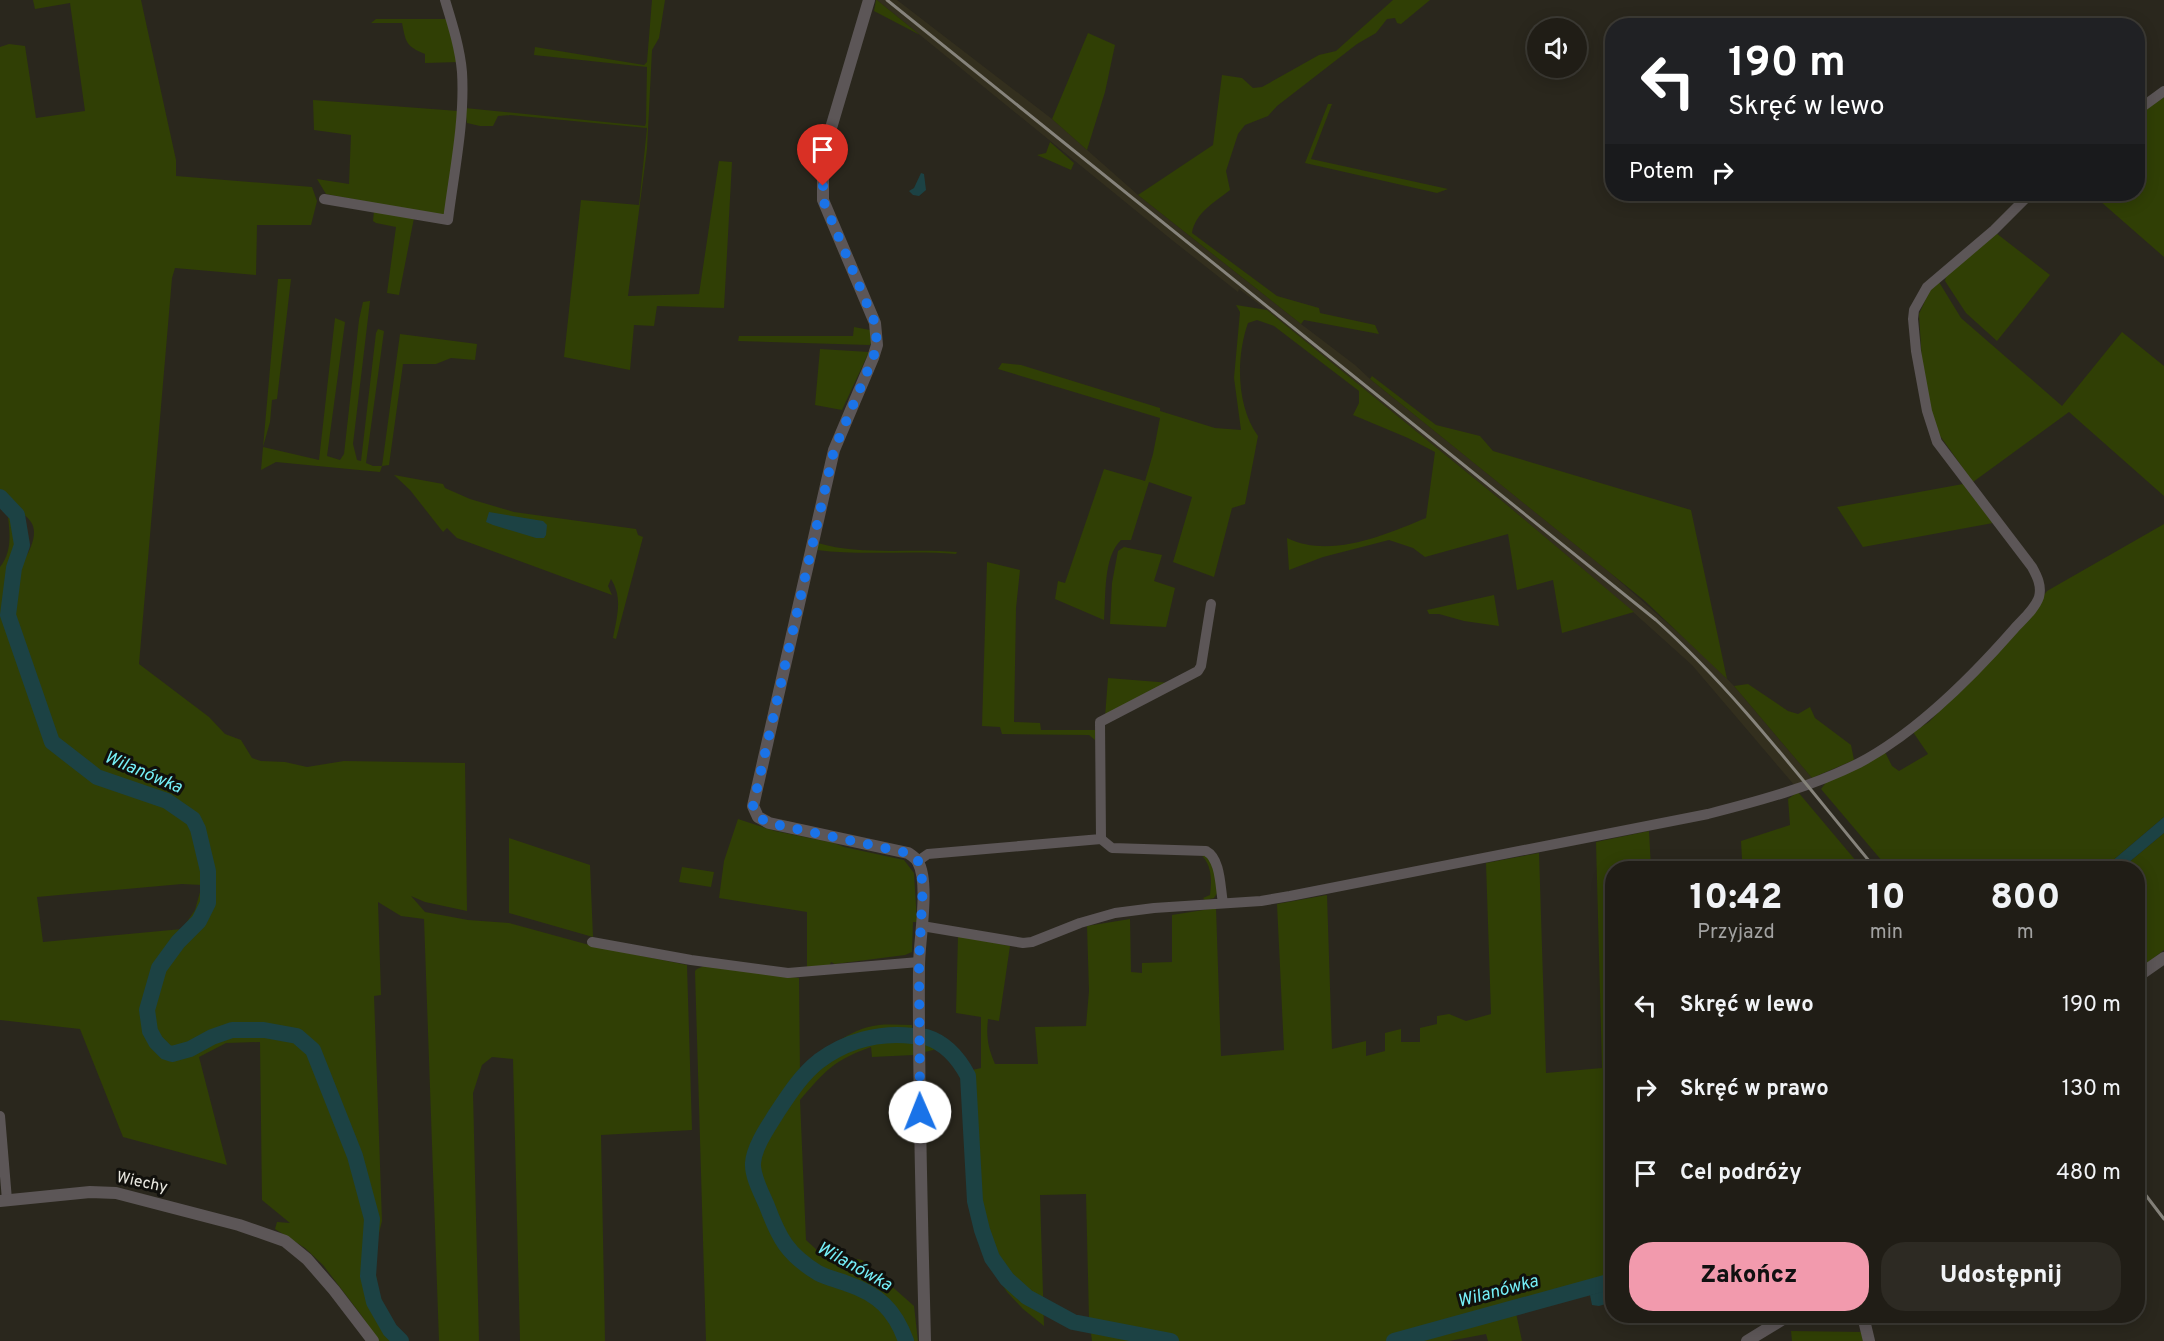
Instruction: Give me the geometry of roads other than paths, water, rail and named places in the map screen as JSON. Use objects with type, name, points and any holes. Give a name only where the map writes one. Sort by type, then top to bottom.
[{"type":"street","points":[[324,198],[448,220],[461,115],[462,72],[456,38],[445,0]]},
{"type":"street","points":[[868,0],[823,155],[823,200],[871,312],[875,323],[877,345],[831,458],[753,806],[758,817],[769,823],[908,853],[918,861],[923,884],[919,962],[919,1037],[925,1341]]},
{"type":"street","points":[[2145,105],[2164,91]]},
{"type":"street","points":[[922,926],[1023,943],[1032,942],[1080,923],[1115,913],[1261,901],[1696,816],[1758,802],[1806,786],[1858,763],[1916,726],[1990,655],[2024,618],[2039,595],[2040,585],[2032,567],[1937,442],[1925,402],[1913,319],[1914,310],[1927,287],[1994,230],[2023,201]]},
{"type":"street","points":[[1101,839],[1100,723],[1198,671],[1202,666],[1211,604]]},
{"type":"street","points":[[918,861],[928,854],[1101,839],[1112,848],[1199,850],[1209,852],[1215,861],[1223,903]]},
{"type":"street","points":[[592,942],[691,960],[788,973],[919,962]]},
{"type":"street","points":[[2145,971],[2164,958]]},
{"type":"street","points":[[0,1116],[4,1201]]},
{"type":"street","name":"Wiechy","points":[[4,1201],[90,1192],[116,1192],[239,1225],[285,1241],[307,1258],[373,1341]]},
{"type":"street","points":[[1747,1341],[1777,1323]]},
{"type":"street","points":[[1865,1323],[1869,1341]]},
{"type":"water","points":[[921,173],[924,174],[926,190],[919,196],[913,195],[909,191],[914,188]]},
{"type":"water","points":[[489,512],[543,521],[547,525],[546,535],[544,538],[536,538],[493,525],[486,522]]},
{"type":"water","points":[[2164,817],[2164,833],[2130,861],[2112,861]]},
{"type":"water","points":[[1605,1290],[1605,1304],[1592,1305],[1590,1295]]},
{"type":"waterway","name":"Wilanówka","points":[[0,497],[17,515],[22,545],[14,568],[8,615],[52,742],[97,777],[167,801],[193,819],[198,829],[208,871],[208,903],[199,921],[178,942],[159,968],[147,1010],[150,1031],[156,1042],[166,1052],[172,1054],[190,1049],[212,1037],[232,1030],[264,1030],[297,1036],[313,1050],[355,1156],[372,1219],[368,1276],[374,1302],[390,1330],[401,1341]]},
{"type":"waterway","name":"Wilanówka","points":[[906,1341],[897,1320],[877,1298],[859,1288],[818,1273],[791,1252],[780,1236],[753,1168],[756,1150],[765,1131],[790,1093],[812,1067],[840,1048],[888,1035],[921,1036],[940,1043],[951,1052],[968,1076],[975,1201],[992,1258],[1007,1279],[1027,1297],[1073,1322],[1171,1341]]},
{"type":"waterway","name":"Wilanówka","points":[[1394,1341],[1605,1283]]},
{"type":"railway","points":[[887,0],[1656,620],[1686,648],[1742,708],[1869,861]]},
{"type":"railway","points":[[2145,1194],[2164,1219]]}]
